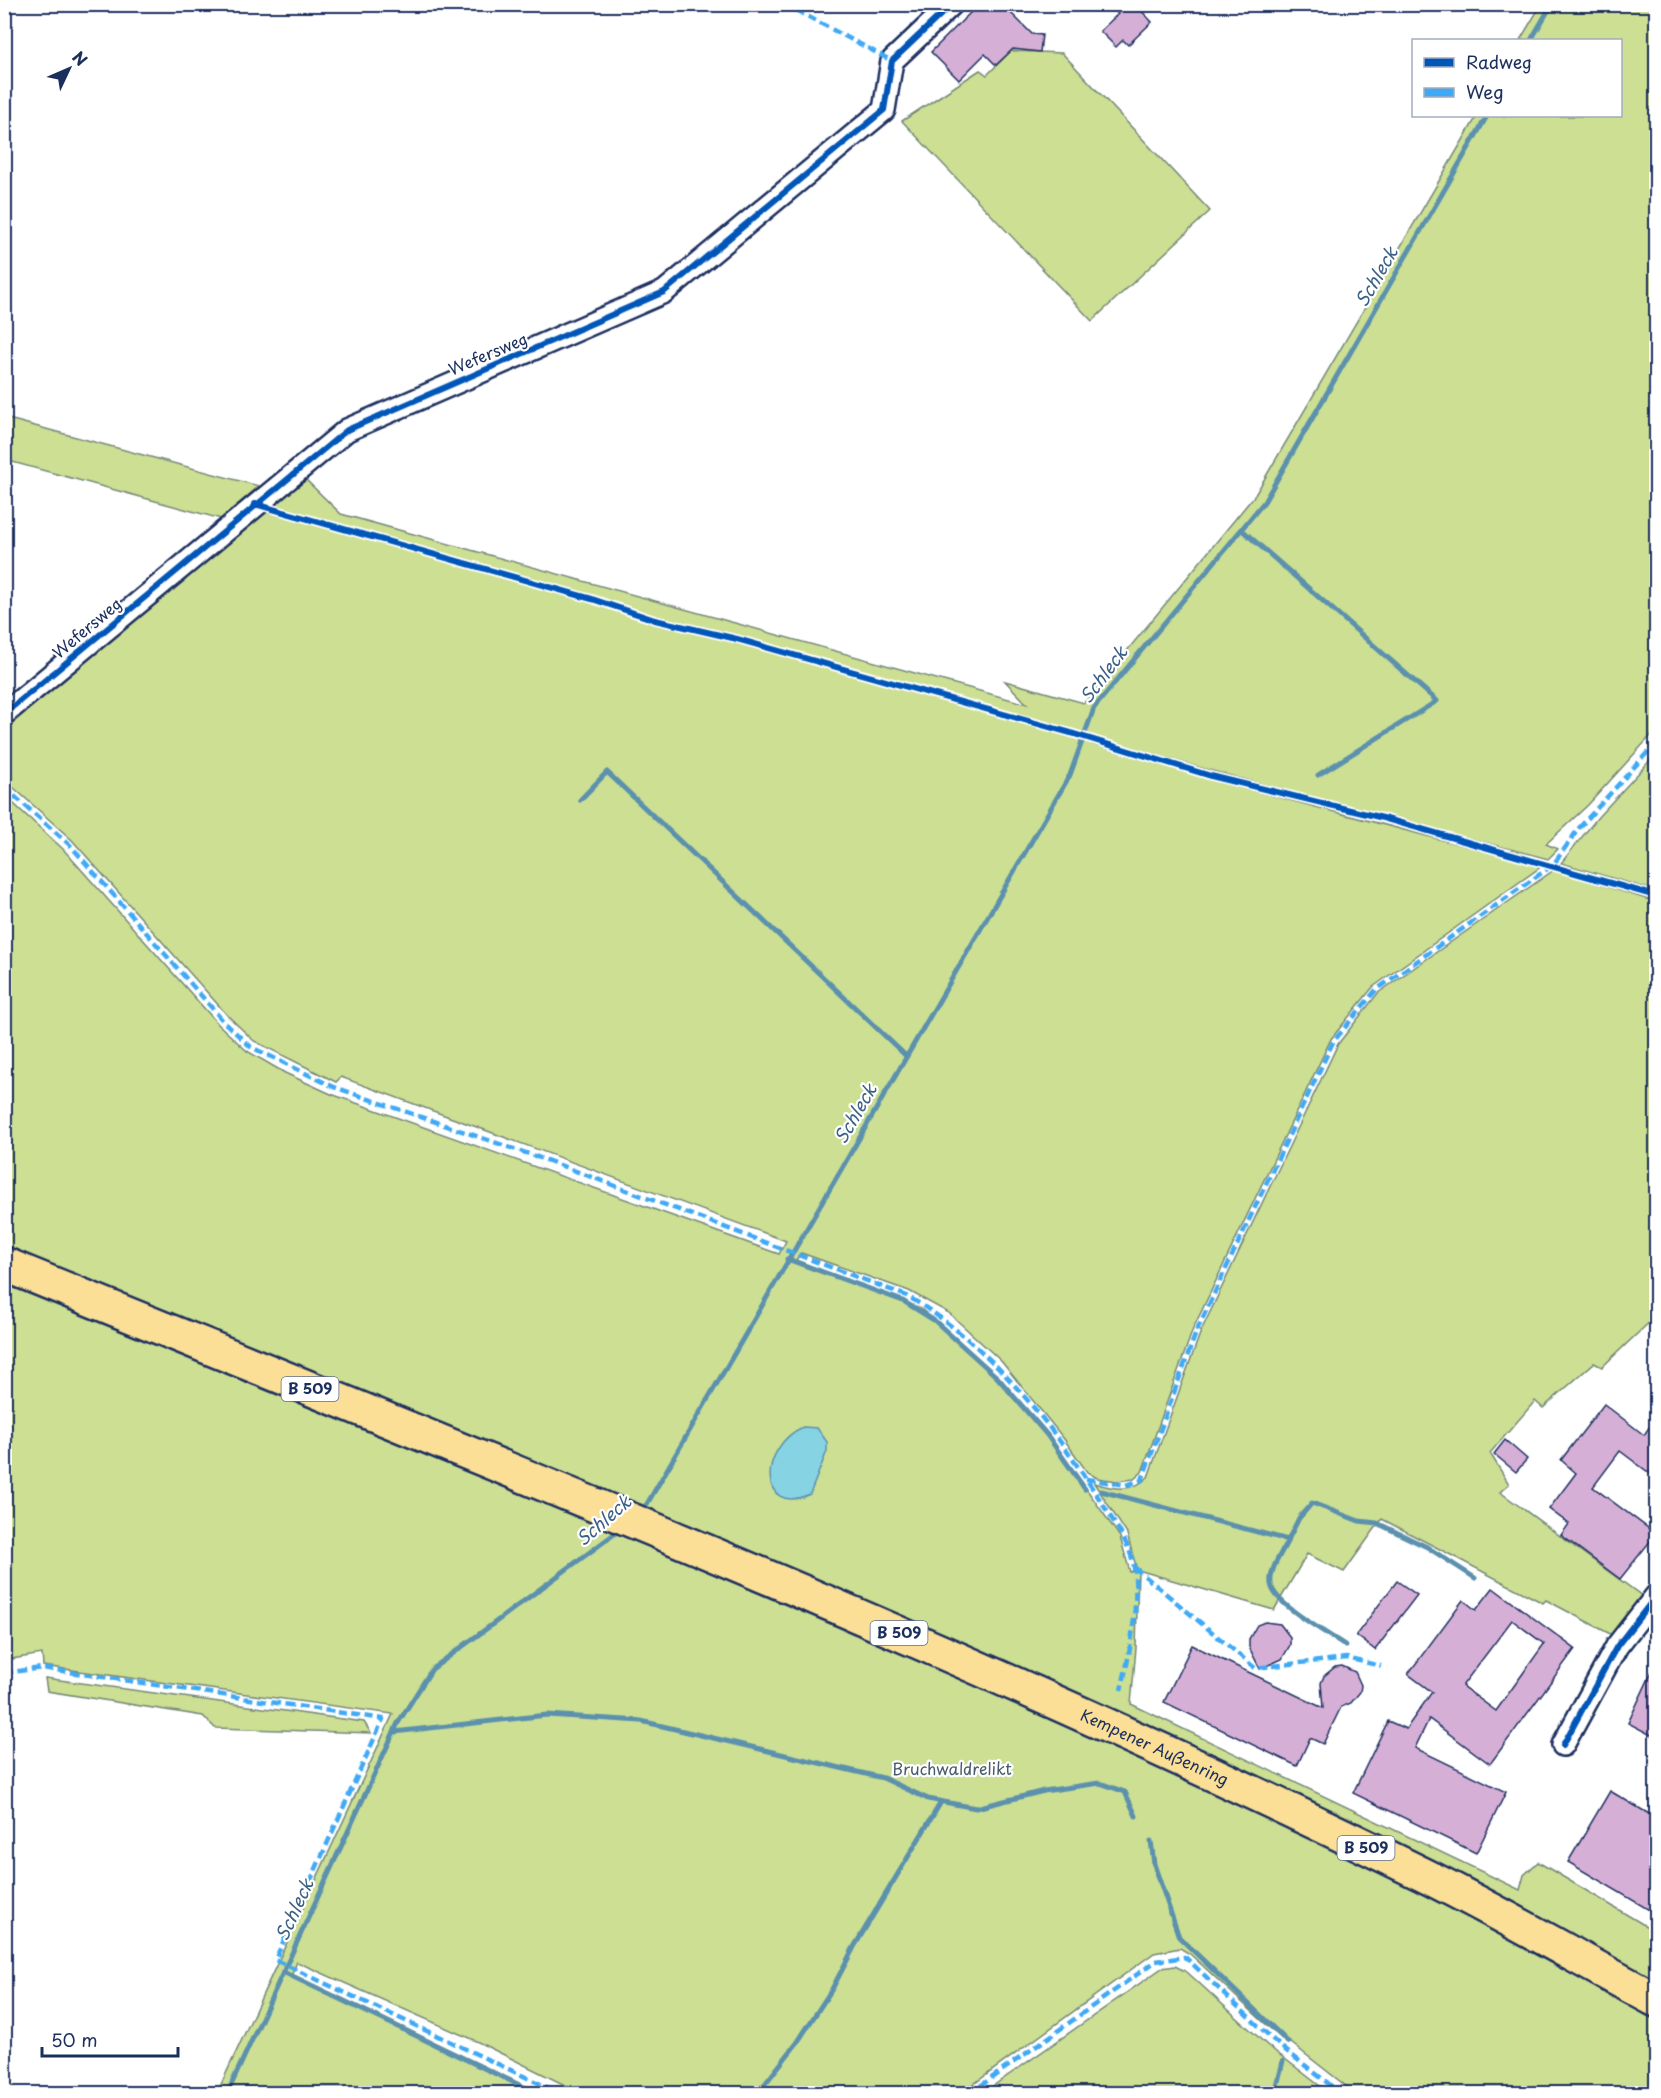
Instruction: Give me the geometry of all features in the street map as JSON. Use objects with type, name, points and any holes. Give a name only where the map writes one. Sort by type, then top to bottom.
[{"type":"main road","name":"Kempener Außenring","points":[[4,1264],[627,1518],[916,1640],[1156,1748],[1428,1877],[1656,2000]]},
{"type":"street","name":"Wefersweg","points":[[4,714],[347,430],[664,292],[884,110],[892,61],[952,4]]},
{"type":"street","points":[[1563,1744],[1617,1646],[1656,1596]]},
{"type":"green space","points":[[1541,5],[1656,5],[1656,730],[1588,805],[1546,844],[1558,849],[1548,859],[1205,769],[1094,737],[1092,744],[1205,778],[1542,866],[1373,987],[1331,1039],[1193,1329],[1142,1472],[1134,1479],[1117,1481],[1097,1478],[1087,1472],[1064,1439],[1001,1361],[949,1313],[909,1291],[801,1253],[796,1260],[920,1308],[1001,1379],[1048,1434],[1120,1537],[1130,1572],[1137,1570],[1127,1534],[1094,1483],[1116,1488],[1129,1488],[1148,1477],[1201,1331],[1338,1044],[1378,993],[1554,870],[1656,902],[1656,1316],[1602,1367],[1594,1363],[1543,1408],[1535,1401],[1490,1453],[1509,1484],[1500,1492],[1642,1596],[1614,1636],[1546,1600],[1543,1603],[1382,1519],[1344,1572],[1307,1554],[1274,1610],[1138,1570],[1136,1648],[1131,1704],[1520,1890],[1524,1875],[1538,1862],[1656,1932],[1656,1983],[651,1508],[5,1253],[4,795],[63,849],[219,1025],[247,1051],[285,1073],[331,1094],[779,1254],[786,1241],[341,1077],[336,1082],[254,1041],[228,1016],[72,840],[5,780],[5,722],[301,475],[341,514],[1027,704],[1005,681],[1084,703],[1255,495],[1476,117],[1622,117],[1622,39],[1521,39]]},
{"type":"green space","points":[[1011,51],[1062,53],[1210,211],[1092,321],[902,121],[980,70],[987,75]]},
{"type":"green space","points":[[5,418],[259,486],[221,519],[5,460]]},
{"type":"green space","points":[[1656,754],[1656,891],[1561,863],[1598,817]]},
{"type":"green space","name":"Bruchwaldrelikt","points":[[4,1284],[605,1528],[1161,1765],[1532,1948],[1656,2017],[1656,2093],[1355,2093],[1291,2043],[1287,2044],[1190,1954],[1180,1948],[1154,1953],[960,2094],[581,2093],[478,2042],[297,1962],[292,1974],[540,2093],[217,2093],[393,1714],[43,1666],[42,1654],[5,1660]]},
{"type":"green space","points":[[45,1678],[364,1722],[371,1733],[215,1728],[203,1716],[47,1691]]},
{"type":"green space","points":[[1175,1966],[1187,1972],[1267,2045],[1329,2093],[983,2093],[1162,1968]]},
{"type":"water","points":[[803,1427],[817,1428],[827,1442],[827,1451],[810,1494],[793,1499],[780,1496],[773,1488],[770,1477],[772,1463],[778,1449],[788,1436]]},
{"type":"building","points":[[979,4],[1002,4],[1032,34],[1042,35],[1040,52],[1013,49],[996,65],[985,54],[959,80],[931,52]]},
{"type":"building","points":[[1109,4],[1135,4],[1152,22],[1128,45],[1123,40],[1116,47],[1100,31],[1118,14]]},
{"type":"building","points":[[1604,1404],[1644,1435],[1656,1417],[1656,1478],[1620,1451],[1593,1487],[1656,1534],[1620,1579],[1561,1535],[1569,1524],[1549,1509],[1576,1473],[1561,1460]]},
{"type":"building","points":[[1505,1440],[1527,1459],[1516,1472],[1494,1454]]},
{"type":"building","points":[[1397,1581],[1417,1595],[1375,1650],[1356,1635]]},
{"type":"building","points":[[1493,1588],[1575,1649],[1490,1764],[1429,1719],[1415,1748],[1506,1792],[1476,1853],[1353,1793],[1388,1721],[1406,1729],[1432,1692],[1408,1674],[1463,1600],[1476,1610]],"holes":[[[1512,1620],[1544,1644],[1496,1711],[1462,1686]]]},
{"type":"building","points":[[1265,1622],[1280,1624],[1290,1637],[1290,1645],[1282,1659],[1260,1669],[1249,1647],[1249,1639],[1257,1625]]},
{"type":"building","points":[[1192,1645],[1323,1708],[1321,1683],[1324,1676],[1335,1667],[1342,1666],[1355,1672],[1361,1685],[1360,1692],[1351,1703],[1341,1707],[1323,1744],[1310,1738],[1297,1766],[1164,1702]]},
{"type":"building","points":[[1656,1663],[1656,1728],[1653,1736],[1628,1723]]},
{"type":"building","points":[[1610,1791],[1656,1818],[1656,1914],[1568,1862]]},
{"type":"waterway","name":"Schleck","points":[[1532,39],[1552,4]]},
{"type":"waterway","name":"Schleck","points":[[638,1512],[647,1504],[1070,775],[1094,708],[1264,502],[1486,117]]},
{"type":"waterway","points":[[1241,529],[1437,701],[1318,775]]},
{"type":"waterway","points":[[580,800],[607,772],[906,1056]]},
{"type":"waterway","points":[[787,1259],[903,1301],[935,1321],[997,1377],[1047,1435],[1085,1489]]},
{"type":"waterway","points":[[1101,1491],[1288,1540],[1299,1518],[1312,1503],[1359,1521],[1377,1523],[1427,1547],[1475,1578]]},
{"type":"waterway","name":"Schleck","points":[[227,2094],[398,1723],[432,1669],[621,1529]]},
{"type":"waterway","points":[[1288,1540],[1272,1573],[1271,1584],[1274,1592],[1291,1609],[1346,1646]]},
{"type":"waterway","points":[[394,1732],[547,1715],[641,1721],[883,1778],[928,1799],[976,1808],[1044,1791],[1100,1783],[1125,1792],[1136,1816]]},
{"type":"waterway","points":[[757,2094],[797,2043],[832,1989],[854,1947],[941,1802]]},
{"type":"waterway","points":[[1151,1841],[1154,1864],[1179,1937],[1288,2042]]},
{"type":"waterway","points":[[283,1972],[538,2094]]},
{"type":"waterway","points":[[1275,2094],[1283,2061]]},
{"type":"marked path","points":[[784,4],[892,61]]},
{"type":"marked path","points":[[1086,1479],[1126,1485],[1142,1480],[1197,1330],[1333,1042],[1376,990],[1553,865],[1579,828],[1656,743]]},
{"type":"marked path","points":[[4,787],[70,845],[225,1023],[251,1047],[334,1087],[549,1161],[907,1296],[966,1338],[992,1362],[1040,1415],[1082,1473],[1126,1543],[1134,1568],[1135,1597],[1128,1661],[1121,1690]]},
{"type":"marked path","points":[[1134,1567],[1255,1668],[1346,1658],[1381,1666]]},
{"type":"marked path","points":[[4,1673],[42,1668],[383,1719],[275,1960],[562,2094]]},
{"type":"marked path","points":[[969,2094],[1156,1961],[1185,1957],[1280,2046],[1342,2094]]},
{"type":"cycle path","points":[[4,714],[347,430],[664,292],[884,110],[892,61],[952,4]]},
{"type":"cycle path","points":[[255,504],[592,599],[655,620],[737,639],[1071,733],[1211,776],[1383,818],[1656,896]]},
{"type":"cycle path","points":[[1563,1745],[1617,1646],[1656,1596]]}]
